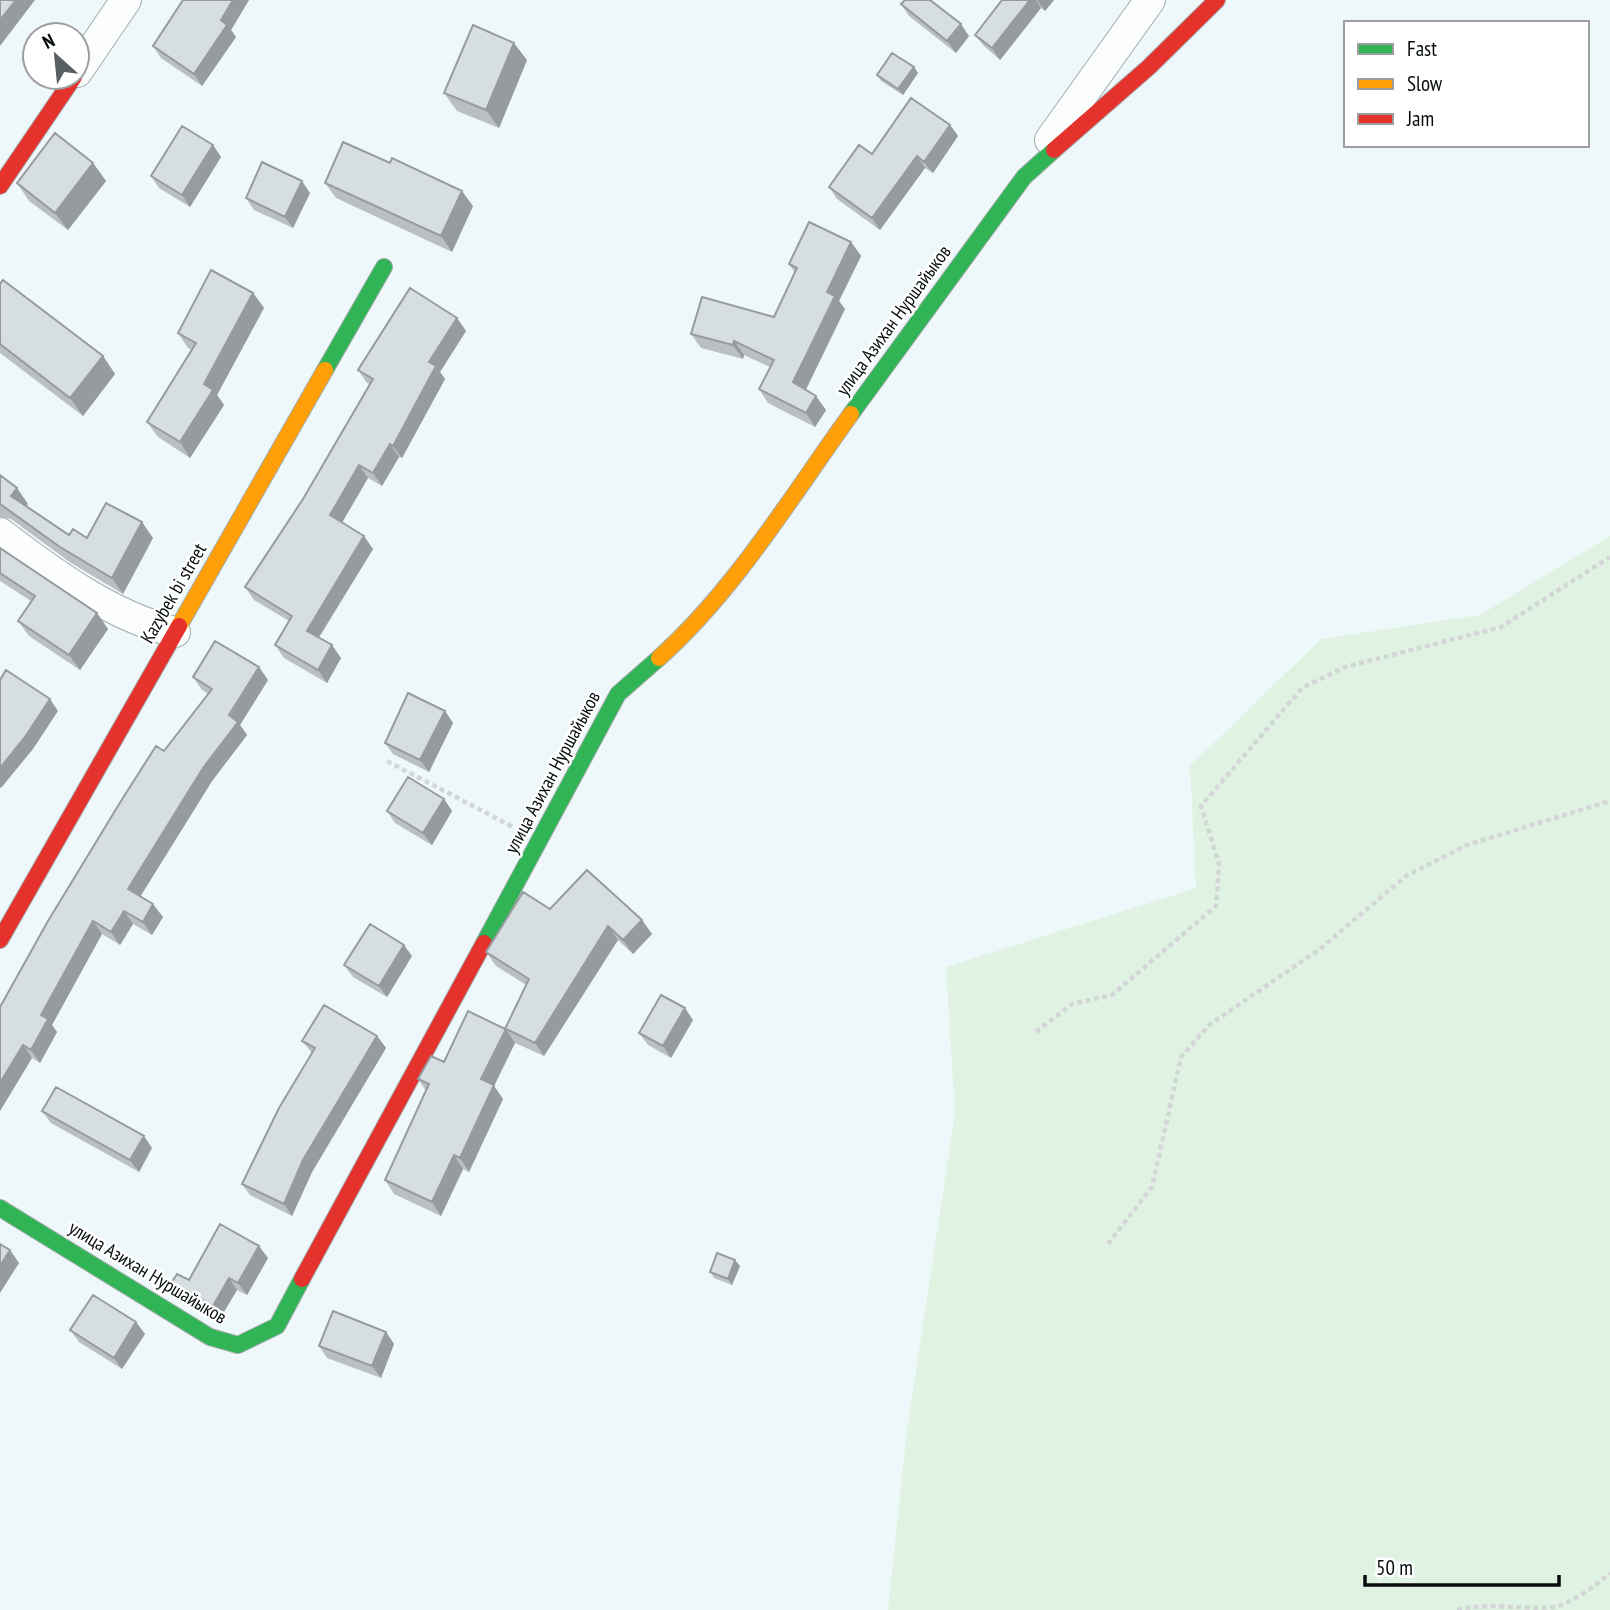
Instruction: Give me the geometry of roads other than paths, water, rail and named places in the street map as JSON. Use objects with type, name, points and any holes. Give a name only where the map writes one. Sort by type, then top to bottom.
[{"type":"street","points":[[91,51],[126,0]]},
{"type":"street","points":[[1024,177],[1150,0]]},
{"type":"street","name":"улица Азихан Нуршайыков","points":[[0,1208],[209,1337],[238,1345],[277,1326],[618,694],[682,637],[741,565],[1024,177],[1149,67],[1217,0]]},
{"type":"street","points":[[0,186],[64,91]]},
{"type":"street","name":"Kazybek bi street","points":[[0,940],[384,267]]},
{"type":"street","points":[[0,533],[42,566],[141,624],[175,632]]}]
